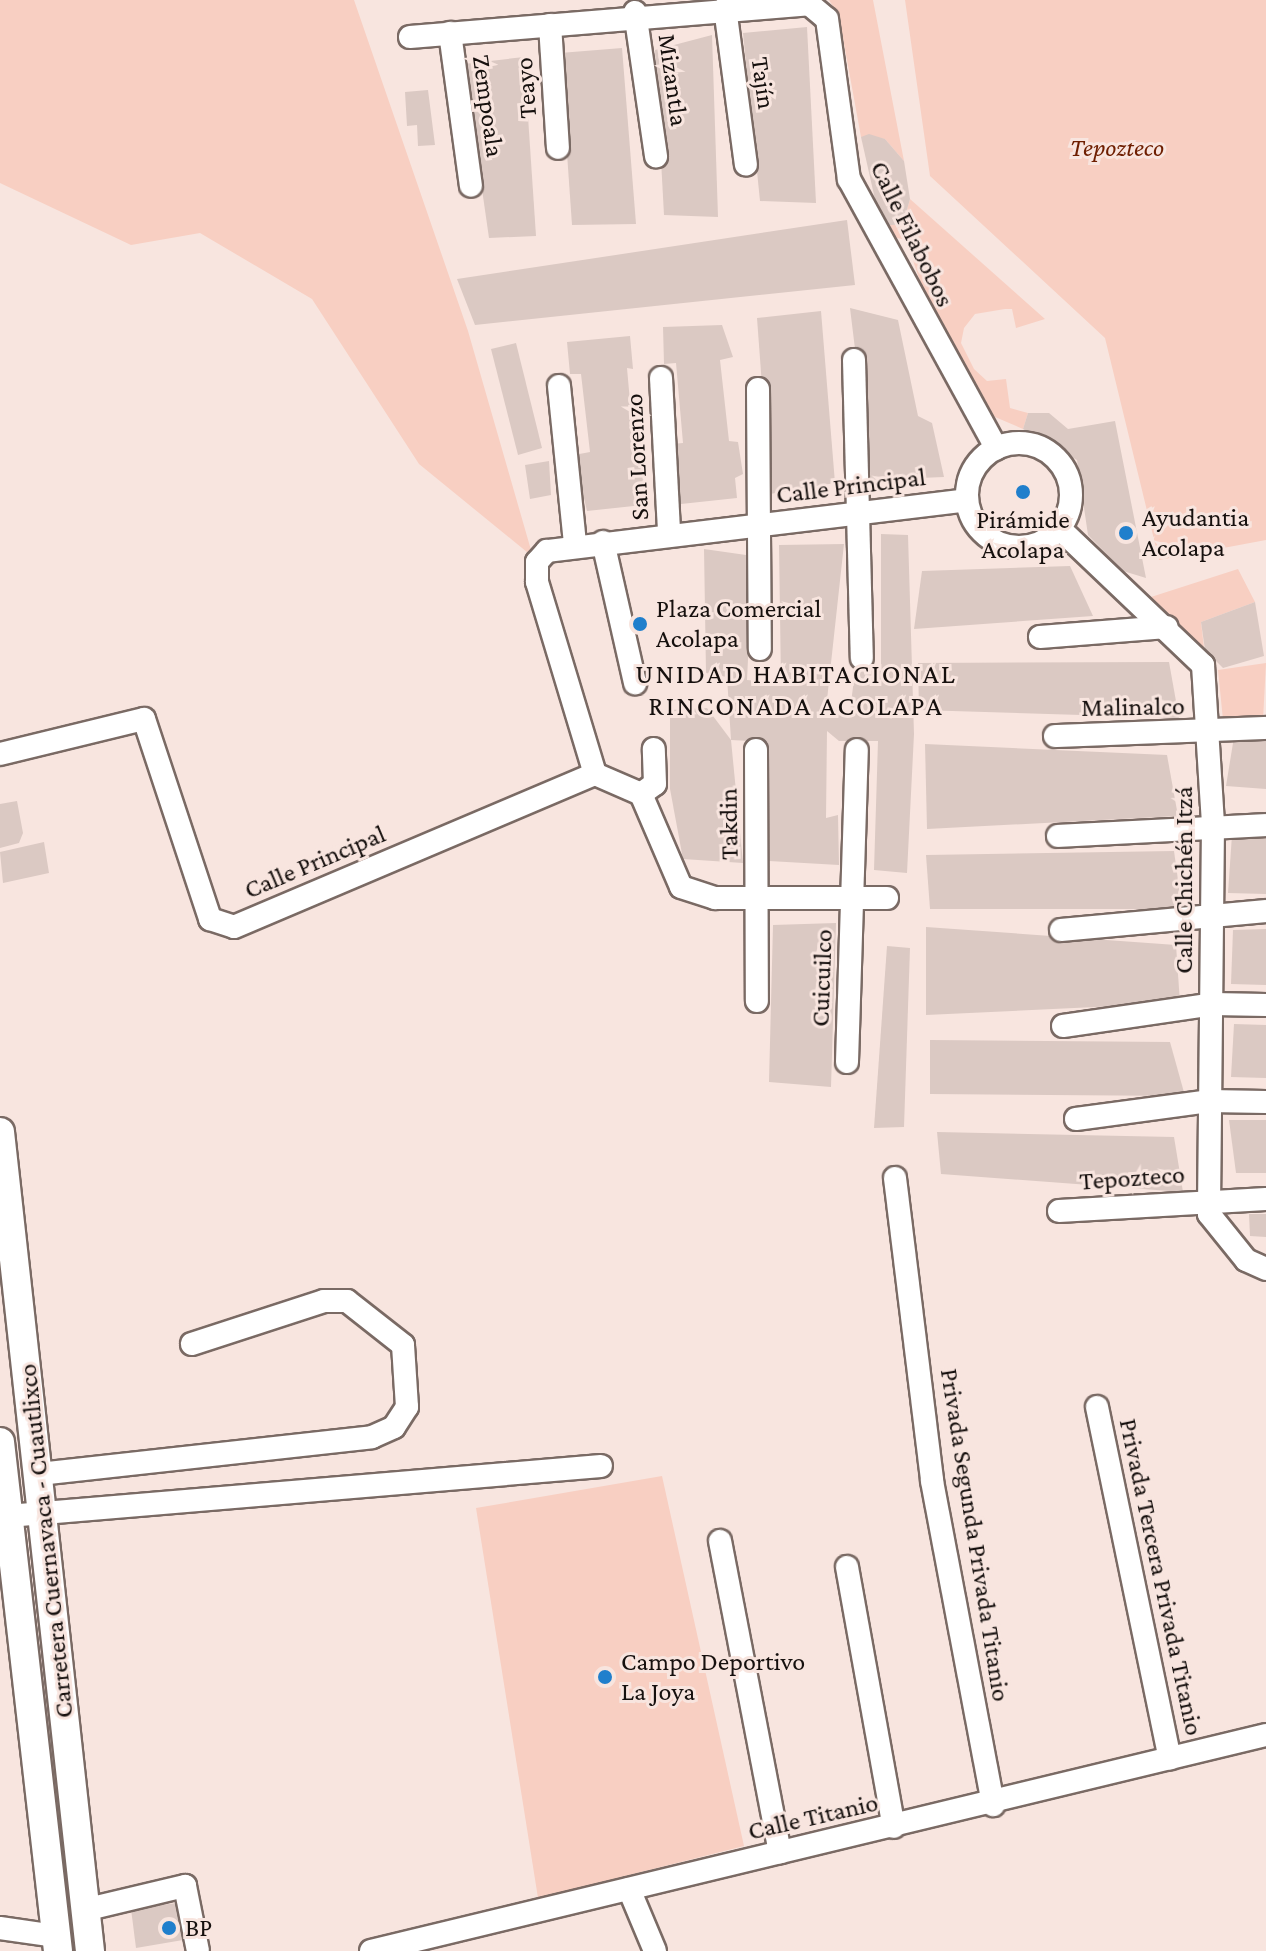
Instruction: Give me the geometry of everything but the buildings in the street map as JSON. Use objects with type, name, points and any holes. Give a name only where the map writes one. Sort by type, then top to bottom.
[{"type":"main road","name":"Carretera Cuernavaca - Cuautlixco","points":[[0,1132],[45,1512],[90,1951]]},
{"type":"main road","name":"Carretera Cuernavaca - Cuautlixco","points":[[0,1442],[57,1943]]},
{"type":"street","name":"Calle Filabobos","points":[[410,37],[550,25],[635,12],[809,4],[827,19],[849,179],[996,448]]},
{"type":"street","name":"Tajín","points":[[725,8],[746,165]]},
{"type":"street","name":"Mizantla","points":[[635,12],[656,156]]},
{"type":"street","name":"Teayo","points":[[550,25],[558,148]]},
{"type":"street","name":"Zempoala","points":[[450,33],[471,186]]},
{"type":"street","points":[[854,360],[862,658]]},
{"type":"street","name":"San Lorenzo","points":[[661,378],[669,533]]},
{"type":"street","points":[[559,386],[575,544]]},
{"type":"street","points":[[758,389],[764,525],[760,649]]},
{"type":"street","points":[[996,448],[1041,448],[1059,463],[1070,507],[1059,528],[1016,547],[992,540],[975,523],[966,500],[968,479],[996,448]]},
{"type":"street","name":"Calle Principal","points":[[0,754],[144,719],[210,919],[234,927],[595,774],[537,582],[537,562],[547,551],[575,544],[966,500]]},
{"type":"street","name":"Calle Chichén Itzá","points":[[1059,528],[1167,627],[1203,665],[1212,734],[1210,1200],[1225,1236],[1266,1269]]},
{"type":"street","points":[[603,542],[635,683]]},
{"type":"street","points":[[1040,637],[1167,627]]},
{"type":"street","name":"Malinalco","points":[[1055,736],[1212,734],[1266,728]]},
{"type":"street","points":[[641,794],[655,784],[654,749]]},
{"type":"street","name":"Takdin","points":[[756,750],[757,1001]]},
{"type":"street","name":"Cuicuilco","points":[[847,1062],[857,750]]},
{"type":"street","points":[[595,774],[641,794],[681,887],[715,898],[887,898]]},
{"type":"street","points":[[1058,836],[1213,825],[1266,825]]},
{"type":"street","points":[[1061,930],[1212,911],[1266,911]]},
{"type":"street","points":[[1063,1026],[1213,1004],[1266,1005]]},
{"type":"street","points":[[1076,1119],[1209,1101],[1266,1102]]},
{"type":"street","name":"Privada Segunda Privada Titanio","points":[[895,1178],[932,1481],[993,1805]]},
{"type":"street","name":"Tepozteco","points":[[1059,1211],[1266,1199]]},
{"type":"street","points":[[39,1474],[372,1437],[394,1427],[407,1407],[403,1345],[347,1301],[324,1301],[192,1344]]},
{"type":"street","name":"Privada Tercera Privada Titanio","points":[[1097,1407],[1170,1759]]},
{"type":"street","points":[[8,1516],[601,1466]]},
{"type":"street","points":[[720,1541],[780,1852]]},
{"type":"street","points":[[847,1567],[894,1827]]},
{"type":"street","name":"Calle Titanio","points":[[371,1951],[780,1852],[993,1805],[1266,1735]]},
{"type":"street","points":[[84,1910],[185,1886],[198,1951]]},
{"type":"street","points":[[629,1889],[655,1951]]},
{"type":"street","points":[[0,1928],[57,1943]]},
{"type":"green space","points":[[0,0],[354,0],[468,331],[533,557],[419,464],[312,299],[200,233],[131,245],[0,183]]},
{"type":"green space","points":[[829,0],[873,0],[904,161],[885,139],[861,137],[839,16]]},
{"type":"green space","name":"Tepozteco","points":[[905,0],[1266,0],[1266,540],[1159,560],[1105,338],[930,176]]},
{"type":"green space","points":[[910,199],[1045,319],[1016,328],[1012,309],[975,314],[964,328],[961,343],[974,369],[987,381],[1006,379],[1010,408],[1028,413],[1023,429],[988,414],[922,287],[906,240],[884,235],[881,226],[903,224]]},
{"type":"green space","points":[[1238,569],[1255,602],[1201,622],[1204,648],[1151,597]]},
{"type":"green space","points":[[1266,663],[1263,720],[1223,720],[1218,670]]},
{"type":"green space","name":"Campo Deportivo La Joya","points":[[662,1476],[744,1846],[538,1898],[476,1508]]},
{"type":"place","name":"Pirámide Acolapa","points":[[1023,492]]},
{"type":"place","name":"Ayudantia Acolapa","points":[[1126,533]]},
{"type":"place","name":"Plaza Comercial Acolapa","points":[[640,624]]},
{"type":"place","name":"Campo Deportivo La Joya","points":[[605,1677]]},
{"type":"place","name":"BP","points":[[169,1928]]},
{"type":"district","name":"UNIDAD HABITACIONAL RINCONADA ACOLAPA","points":[[796,690]]}]
